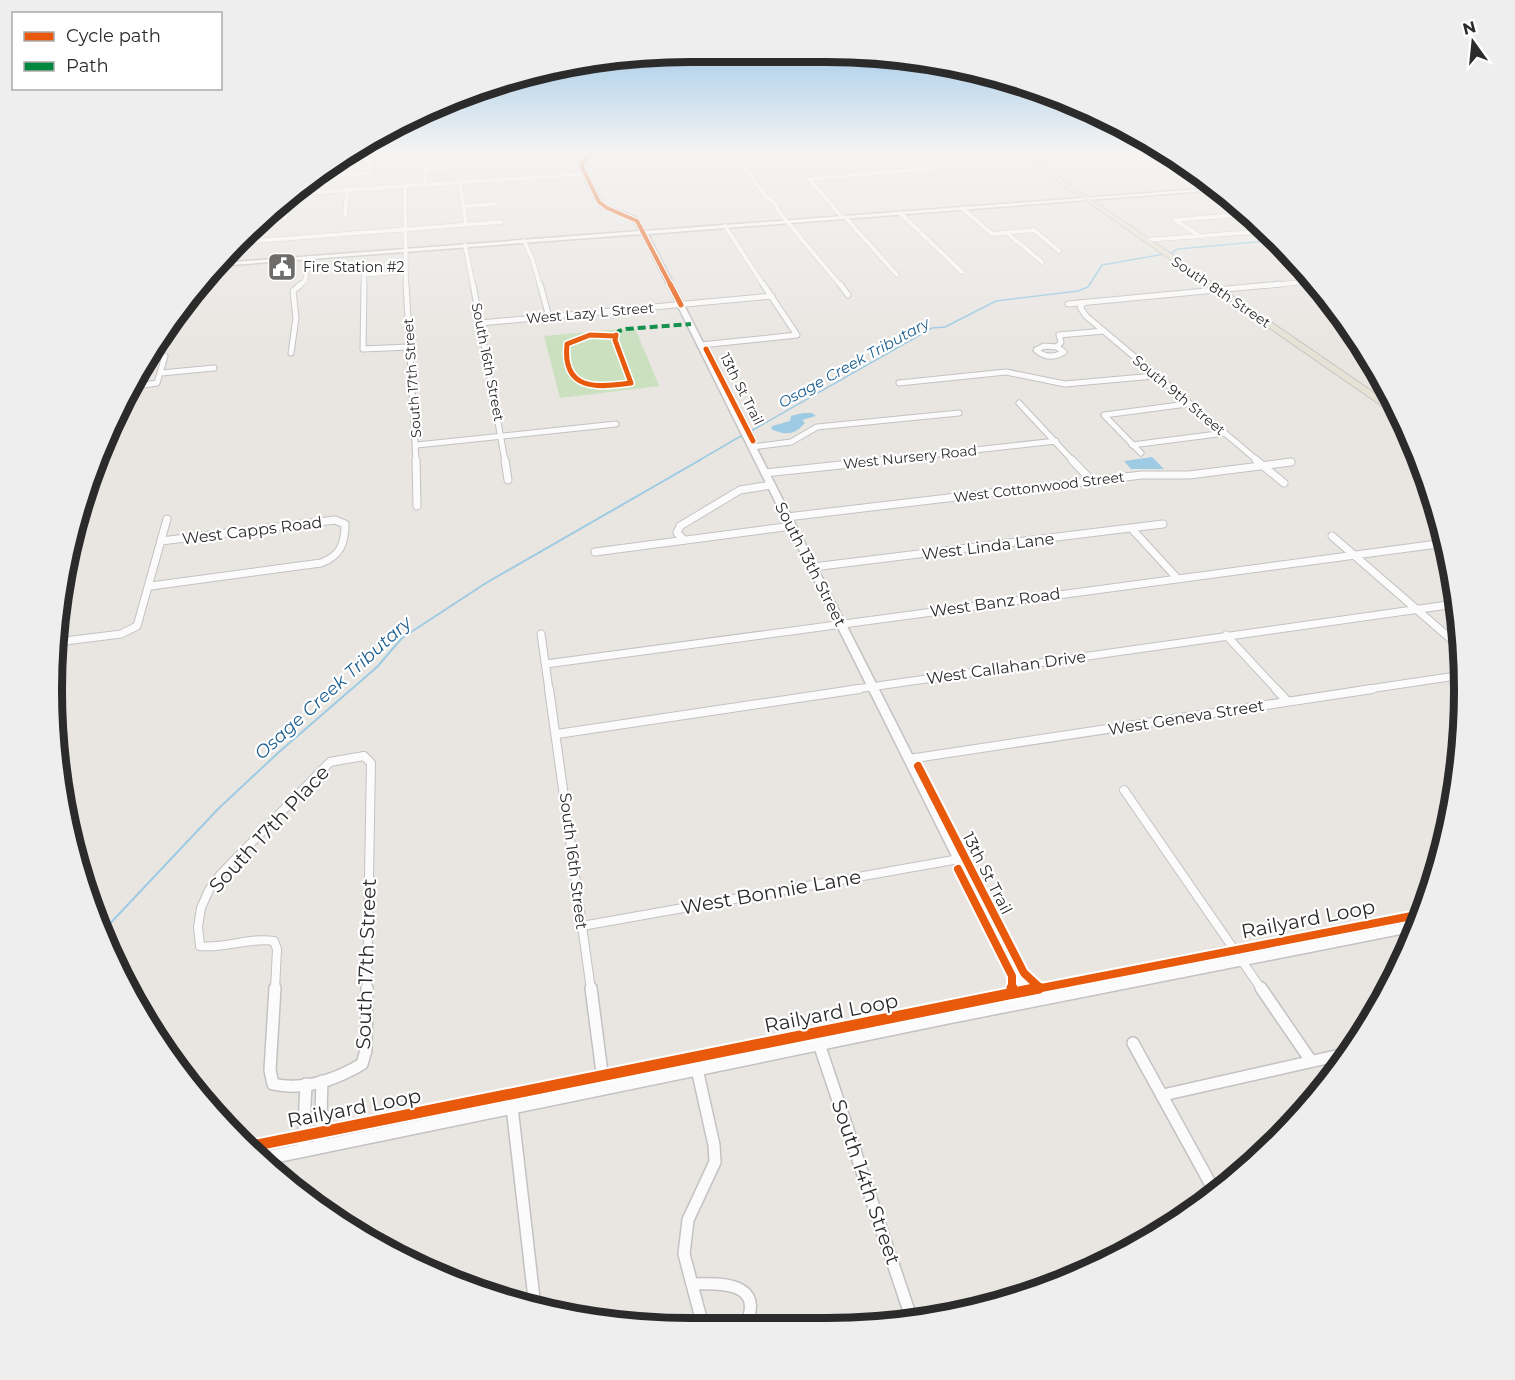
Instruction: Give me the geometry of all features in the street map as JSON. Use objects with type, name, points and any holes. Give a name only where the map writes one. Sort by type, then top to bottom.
[{"type":"main road","name":"South 8th Street","points":[[1109,214],[1384,404]]},
{"type":"street","points":[[285,219],[286,214]]},
{"type":"street","name":"South 17th Street","points":[[405,214],[405,271],[417,445],[417,506]]},
{"type":"street","points":[[464,214],[466,224]]},
{"type":"street","points":[[624,214],[651,226],[674,230]]},
{"type":"street","points":[[782,214],[848,295]]},
{"type":"street","points":[[841,214],[897,275]]},
{"type":"street","points":[[228,264],[880,214]]},
{"type":"street","points":[[901,214],[962,272]]},
{"type":"street","points":[[969,214],[992,234],[1034,230],[1059,250]]},
{"type":"street","points":[[1146,240],[1202,237],[1254,233],[1236,215],[1175,220],[1202,237]]},
{"type":"street","name":"South 13th Street","points":[[634,218],[681,305],[1031,1002]]},
{"type":"street","points":[[255,241],[501,222]]},
{"type":"street","points":[[701,345],[797,335],[725,226]]},
{"type":"street","points":[[1007,233],[1042,262]]},
{"type":"street","points":[[524,241],[532,258],[549,316]]},
{"type":"street","name":"South 16th Street","points":[[465,245],[502,436],[508,480]]},
{"type":"street","points":[[291,353],[296,318],[293,291],[305,281],[309,258]]},
{"type":"street","points":[[405,271],[364,275],[363,349],[409,346]]},
{"type":"street","points":[[1068,304],[1303,282]]},
{"type":"street","name":"West Lazy L Street","points":[[480,323],[772,296]]},
{"type":"street","name":"South 9th Street","points":[[1084,303],[1080,307],[1086,315],[1154,376],[1284,483]]},
{"type":"street","points":[[1057,347],[1061,342],[1059,335],[1104,331]]},
{"type":"street","points":[[1041,346],[1057,347],[1064,351],[1063,354],[1048,356],[1036,350],[1041,346]]},
{"type":"street","points":[[141,386],[156,384],[165,356],[158,356]]},
{"type":"street","points":[[161,373],[214,368]]},
{"type":"street","points":[[899,383],[1006,372],[1027,375],[1052,384],[1154,376]]},
{"type":"street","points":[[1019,403],[1092,481]]},
{"type":"street","points":[[1141,453],[1104,416],[1187,404]]},
{"type":"street","points":[[752,447],[791,442],[817,427],[959,413]]},
{"type":"street","points":[[417,445],[616,424]]},
{"type":"street","points":[[1132,445],[1225,433]]},
{"type":"street","name":"West Nursery Road","points":[[765,473],[1056,441]]},
{"type":"street","name":"West Cottonwood Street","points":[[595,552],[684,540],[790,521],[1092,481],[1142,475],[1189,475],[1291,462]]},
{"type":"street","points":[[684,540],[677,533],[680,526],[740,490],[771,484]]},
{"type":"street","points":[[64,641],[131,630],[140,623],[167,519]]},
{"type":"street","name":"West Capps Road","points":[[150,585],[315,565],[336,556],[344,547],[345,524],[335,520],[161,541]]},
{"type":"street","name":"West Linda Lane","points":[[813,567],[1163,524]]},
{"type":"street","points":[[1132,529],[1177,578]]},
{"type":"street","points":[[1332,536],[1451,639]]},
{"type":"street","name":"West Banz Road","points":[[546,664],[1436,544]]},
{"type":"street","name":"West Callahan Drive","points":[[558,734],[1226,635],[1447,605]]},
{"type":"street","name":"South 16th Street","points":[[541,634],[558,734],[604,1088]]},
{"type":"street","points":[[1226,635],[1287,701]]},
{"type":"street","name":"West Geneva Street","points":[[909,759],[1453,676]]},
{"type":"street","name":"South 17th Street","points":[[322,1081],[344,1076],[362,1065],[366,1050],[371,763],[364,756]]},
{"type":"street","name":"South 17th Place","points":[[322,1081],[286,1088],[273,1084],[270,1070],[278,949],[274,941],[265,938],[223,947],[200,946],[198,937],[202,903],[209,887],[330,762],[364,756]]},
{"type":"street","points":[[1124,790],[1311,1061]]},
{"type":"street","name":"West Bonnie Lane","points":[[582,926],[959,859]]},
{"type":"street","points":[[269,1157],[819,1044],[1407,928]]},
{"type":"street","points":[[1133,1043],[1212,1186]]},
{"type":"street","name":"South 14th Street","points":[[819,1044],[909,1313]]},
{"type":"street","points":[[1163,1095],[1336,1056]]},
{"type":"street","points":[[697,1069],[714,1145],[715,1162],[692,1210],[686,1229],[684,1254],[701,1318]]},
{"type":"street","points":[[320,1146],[322,1081]]},
{"type":"street","points":[[303,1150],[306,1084]]},
{"type":"street","points":[[512,1107],[534,1299]]},
{"type":"street","points":[[692,1284],[729,1283],[745,1291],[749,1296],[749,1318]]},
{"type":"green space","points":[[635,328],[659,386],[560,398],[544,336]]},
{"type":"water","points":[[812,413],[816,416],[802,420],[805,423],[793,432],[785,433],[771,429],[772,426],[790,421],[791,416]]},
{"type":"water","points":[[1152,457],[1164,469],[1131,469],[1124,461]]},
{"type":"waterway","name":"Osage Creek Tributary","points":[[1169,254],[1178,249],[1264,241]]},
{"type":"waterway","name":"Osage Creek Tributary","points":[[751,431],[932,328],[945,327],[996,301],[1078,291],[1088,287],[1102,265],[1164,254]]},
{"type":"waterway","name":"Osage Creek Tributary","points":[[698,461],[741,436]]},
{"type":"waterway","name":"Osage Creek Tributary","points":[[107,926],[218,809],[279,752],[377,667],[402,638],[486,583],[700,460]]},
{"type":"marked path","points":[[616,335],[619,331],[626,329],[691,324]]},
{"type":"cycle path","points":[[626,214],[637,221],[681,305]]},
{"type":"cycle path","points":[[615,336],[590,335],[567,344],[566,353],[575,379],[583,384],[602,387],[631,383],[615,340],[616,335]]},
{"type":"cycle path","name":"13th St Trail","points":[[706,349],[753,441]]},
{"type":"cycle path","name":"13th St Trail","points":[[918,766],[1024,973],[1040,988]]},
{"type":"cycle path","points":[[958,869],[1012,976],[1012,993]]},
{"type":"cycle path","name":"Railyard Loop","points":[[257,1145],[983,999],[1411,916]]},
{"type":"place","name":"Fire Station #2","points":[[282,267]]}]
